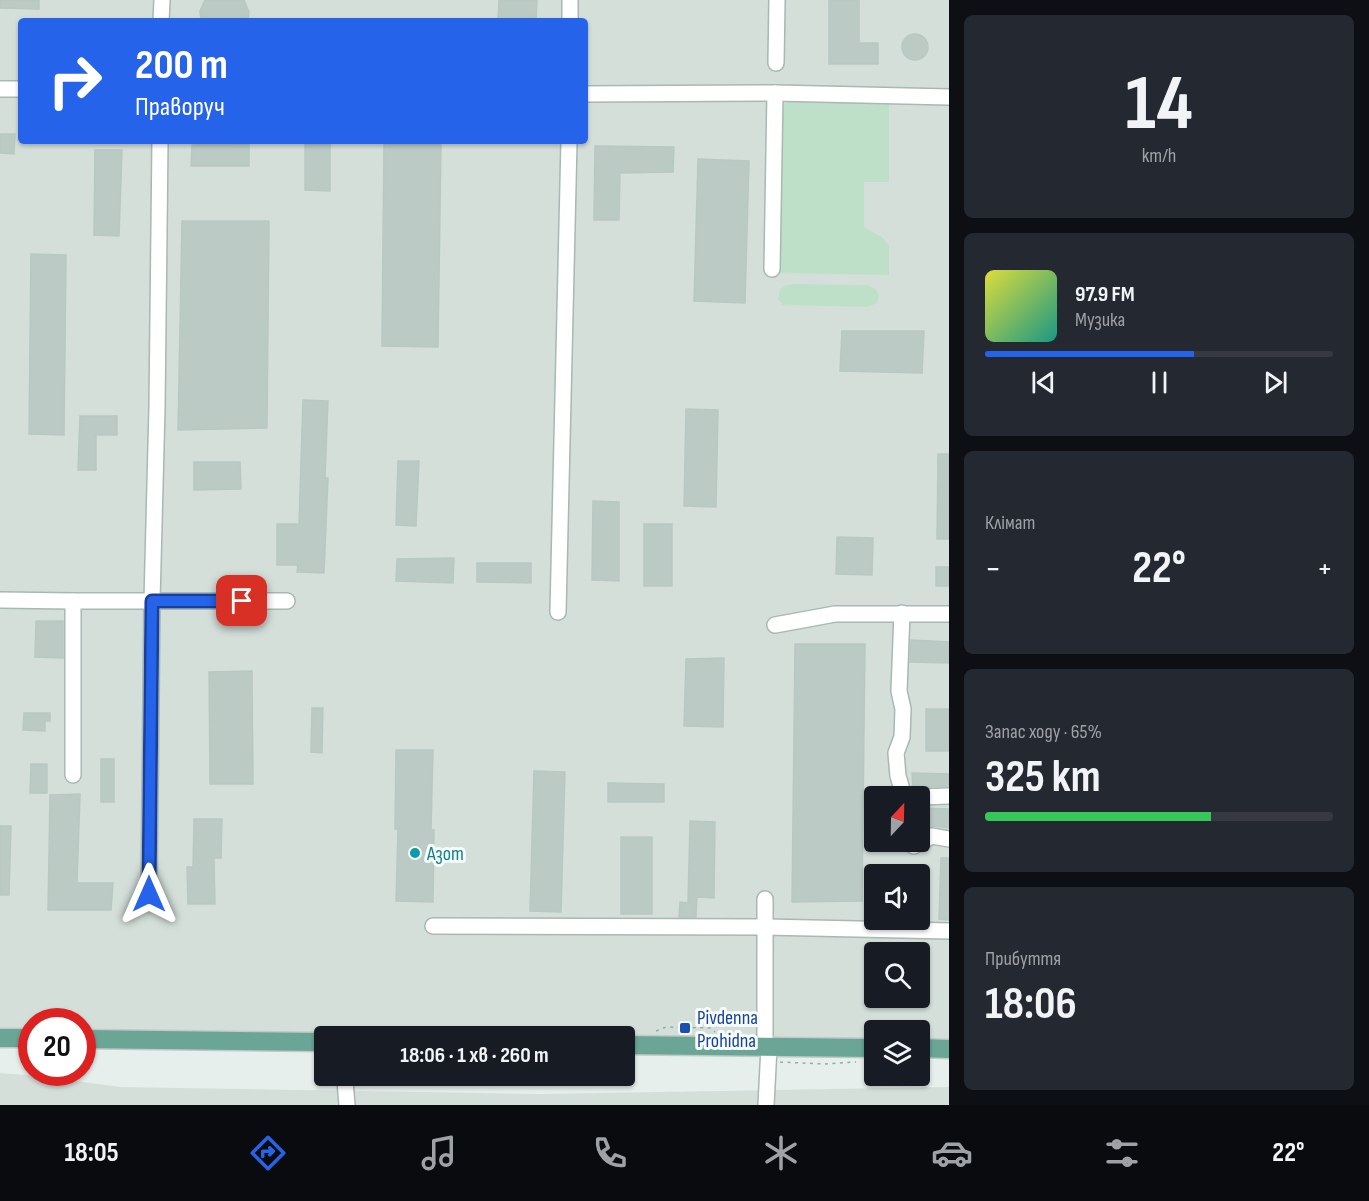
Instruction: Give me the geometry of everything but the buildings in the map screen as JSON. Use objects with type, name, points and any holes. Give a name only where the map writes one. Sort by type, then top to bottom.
[{"type":"main road","points":[[96,1039],[314,1036]]},
{"type":"main road","points":[[0,1038],[18,1038]]},
{"type":"main road","points":[[635,1040],[767,1047],[864,1048]]},
{"type":"main road","points":[[930,1048],[949,1049]]},
{"type":"lane","points":[[161,18],[162,0]]},
{"type":"lane","points":[[570,0],[570,18]]},
{"type":"lane","points":[[776,63],[777,0]]},
{"type":"lane","points":[[0,88],[18,89]]},
{"type":"lane","points":[[772,269],[775,93]]},
{"type":"lane","points":[[588,94],[775,93],[949,98]]},
{"type":"lane","points":[[149,894],[160,144]]},
{"type":"lane","points":[[558,612],[569,144]]},
{"type":"lane","points":[[0,600],[287,601]]},
{"type":"lane","points":[[73,602],[73,775]]},
{"type":"lane","points":[[901,786],[896,753],[902,737],[903,709],[899,691],[902,613]]},
{"type":"lane","points":[[775,625],[835,614],[949,614]]},
{"type":"lane","points":[[930,797],[949,796]]},
{"type":"lane","points":[[930,837],[949,839]]},
{"type":"lane","points":[[765,899],[766,1105]]},
{"type":"lane","points":[[433,926],[765,927],[949,932]]},
{"type":"lane","points":[[345,1086],[347,1105]]},
{"type":"path","points":[[650,1032],[666,1028]]},
{"type":"shaded area","points":[[0,0],[949,0],[949,1043],[930,1043],[930,1020],[864,1020],[864,1042],[635,1036],[635,1026],[314,1026],[314,1035],[96,1032],[96,1008],[18,1008],[18,1032],[0,1031]]},
{"type":"shaded area","points":[[0,1073],[18,1074],[18,1086],[96,1086],[96,1084],[121,1087],[540,1094],[949,1087],[949,1105],[0,1105]]},
{"type":"green space","points":[[792,101],[889,102],[889,182],[864,182],[864,227],[883,238],[889,246],[889,275],[780,273],[780,113],[784,104]]},
{"type":"green space","points":[[792,284],[867,285],[875,289],[879,295],[877,303],[867,307],[783,305],[778,299],[780,289]]},
{"type":"place","name":"Азот","points":[[415,853]]},
{"type":"place","name":"Pivdenna Prohidna","points":[[685,1028]]},
{"type":"route","points":[[149,894],[152,601],[242,601]]}]
